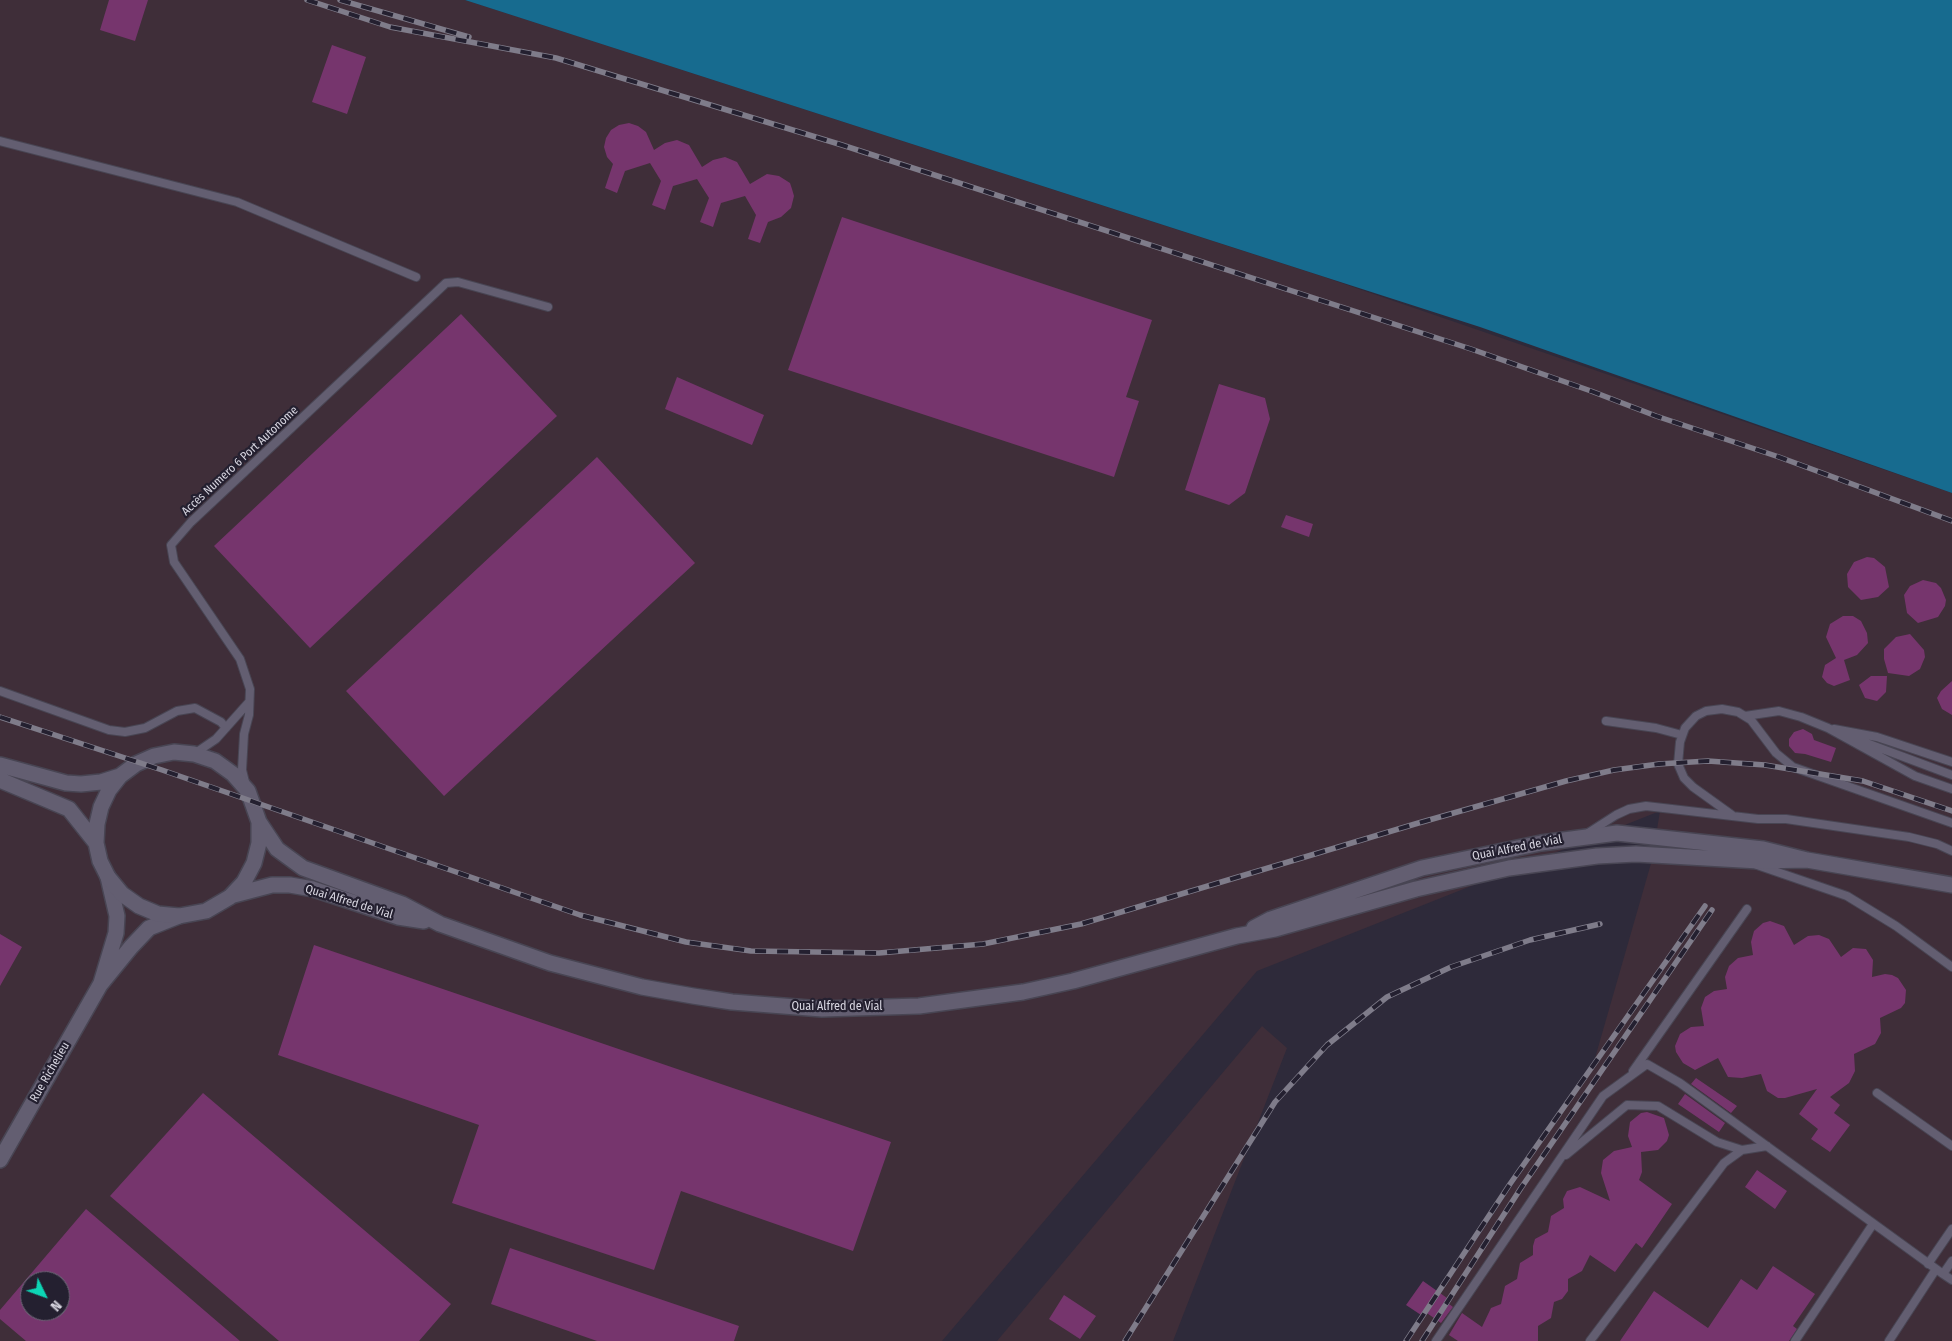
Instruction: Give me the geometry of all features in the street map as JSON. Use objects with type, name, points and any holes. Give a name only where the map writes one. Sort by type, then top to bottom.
[{"type":"main road","points":[[174,752],[194,754],[215,761],[233,774],[248,791],[259,822],[259,843],[254,863],[244,882],[230,897],[206,911],[179,916],[158,914],[138,906],[122,894],[108,877],[100,861],[96,842],[97,824],[101,807],[109,790],[120,776],[136,764],[154,756],[174,752]]},
{"type":"main road","points":[[0,765],[66,783],[101,782],[120,776]]},
{"type":"main road","points":[[0,780],[69,810],[96,842]]},
{"type":"main road","name":"Quai Alfred de Vial","points":[[259,822],[277,850],[294,863],[402,904],[440,924]]},
{"type":"main road","name":"Quai Alfred de Vial","points":[[1237,936],[1270,919],[1422,868],[1480,854],[1581,837],[1617,833],[1641,834],[1763,849],[1807,860],[1952,885]]},
{"type":"main road","name":"Quai Alfred de Vial","points":[[230,897],[265,886],[290,885],[313,889],[398,916],[440,924],[550,962],[642,987],[732,1002],[822,1010],[919,1006],[1023,992],[1073,981],[1237,936],[1275,929],[1416,889],[1509,868],[1598,856],[1636,854],[1807,860]]},
{"type":"main road","name":"Rue Richelieu","points":[[100,985],[116,933],[117,916],[108,877]]},
{"type":"main road","name":"Rue Richelieu","points":[[0,1160],[100,985],[149,928],[179,916]]},
{"type":"lane","points":[[0,141],[237,202],[416,276]]},
{"type":"lane","name":"Accès Numero 6 Port Autonome","points":[[248,791],[242,770],[250,690],[240,658],[174,562],[171,545],[191,522],[446,283],[458,282],[548,307]]},
{"type":"lane","points":[[0,691],[109,730],[125,732],[145,728],[177,711],[195,708],[221,722],[226,728]]},
{"type":"lane","points":[[194,754],[216,739],[249,702]]},
{"type":"lane","points":[[1732,816],[1684,778],[1677,756],[1682,735],[1696,716],[1706,711],[1722,709],[1738,712],[1745,716],[1763,733],[1776,753],[1793,767],[1952,823]]},
{"type":"lane","points":[[1745,716],[1779,711],[1952,776]]},
{"type":"lane","points":[[1606,721],[1656,728],[1682,735]]},
{"type":"lane","points":[[1828,728],[1877,737],[1952,762]]},
{"type":"lane","points":[[1828,728],[1888,763],[1914,776],[1952,790]]},
{"type":"lane","points":[[1581,837],[1616,815],[1629,809],[1646,806],[1758,819],[1786,819],[1909,836],[1937,844],[1952,851]]},
{"type":"lane","points":[[1736,859],[1847,896],[1896,926],[1952,967]]},
{"type":"lane","points":[[1629,1077],[1747,909]]},
{"type":"lane","points":[[1436,1341],[1603,1096],[1647,1064],[1680,1083],[1952,1280]]},
{"type":"lane","points":[[1877,1093],[1952,1146]]},
{"type":"lane","points":[[1559,1161],[1627,1105],[1658,1106],[1717,1142],[1742,1150]]},
{"type":"lane","points":[[1590,1341],[1724,1163],[1742,1150],[1767,1146]]},
{"type":"lane","points":[[1794,1341],[1873,1224]]},
{"type":"lane","points":[[1928,1264],[1952,1230]]},
{"type":"lane","points":[[1943,1274],[1952,1261]]},
{"type":"lane","points":[[1888,1341],[1936,1269]]},
{"type":"shaded area","points":[[0,0],[465,0],[1324,277],[1952,493],[1952,1341],[1409,1341],[1593,1065],[1652,860],[1660,811],[1257,971],[942,1341],[0,1341]]},
{"type":"shaded area","points":[[1262,1026],[1287,1048],[1173,1341],[997,1341]]},
{"type":"water","points":[[465,0],[1952,0],[1952,493],[1480,327]]},
{"type":"building","points":[[109,0],[148,0],[135,41],[100,30]]},
{"type":"building","points":[[332,45],[366,57],[347,114],[312,102]]},
{"type":"building","points":[[629,123],[638,126],[646,132],[654,150],[665,143],[677,140],[689,145],[702,167],[713,160],[725,157],[737,162],[750,184],[767,174],[779,176],[790,183],[794,196],[791,208],[781,217],[768,222],[760,243],[748,239],[756,215],[745,196],[721,203],[713,227],[700,222],[709,198],[697,179],[673,186],[665,210],[652,205],[661,181],[650,163],[625,171],[617,193],[605,188],[613,164],[607,157],[604,147],[606,138],[611,130],[619,125]]},
{"type":"building","points":[[842,217],[1152,320],[1126,397],[1139,401],[1114,477],[788,370]]},
{"type":"building","points":[[461,314],[557,416],[310,648],[214,546]]},
{"type":"building","points":[[677,377],[764,415],[752,445],[665,409]]},
{"type":"building","points":[[1219,384],[1265,398],[1270,419],[1245,493],[1229,505],[1185,490]]},
{"type":"building","points":[[597,457],[695,563],[444,796],[346,691]]},
{"type":"building","points":[[1286,515],[1313,524],[1309,537],[1281,527]]},
{"type":"building","points":[[1867,557],[1874,558],[1885,567],[1889,587],[1878,597],[1861,600],[1848,587],[1847,574],[1854,562]]},
{"type":"building","points":[[1923,580],[1936,583],[1941,588],[1946,600],[1945,606],[1938,617],[1918,623],[1907,613],[1904,595],[1910,586]]},
{"type":"building","points":[[1843,616],[1853,616],[1861,621],[1867,633],[1868,643],[1857,655],[1844,660],[1850,680],[1834,686],[1827,683],[1822,677],[1825,665],[1836,658],[1826,637],[1830,624]]},
{"type":"building","points":[[1910,634],[1924,650],[1925,657],[1920,669],[1909,676],[1888,673],[1884,659],[1884,649],[1896,637]]},
{"type":"building","points":[[1871,676],[1887,676],[1886,692],[1877,701],[1865,698],[1859,685]]},
{"type":"building","points":[[1952,681],[1952,715],[1942,709],[1937,698],[1941,691]]},
{"type":"building","points":[[1803,729],[1812,734],[1814,740],[1836,748],[1831,762],[1795,753],[1789,746],[1789,739],[1794,732]]},
{"type":"building","points":[[1770,921],[1784,926],[1794,945],[1808,936],[1819,935],[1829,939],[1841,957],[1853,948],[1866,949],[1873,960],[1872,977],[1885,974],[1892,975],[1898,978],[1906,990],[1905,1003],[1901,1008],[1880,1018],[1881,1033],[1875,1044],[1854,1054],[1855,1071],[1849,1083],[1830,1097],[1840,1105],[1834,1113],[1850,1125],[1830,1152],[1811,1139],[1818,1129],[1799,1114],[1817,1089],[1785,1098],[1778,1098],[1767,1091],[1761,1074],[1742,1078],[1728,1077],[1718,1058],[1695,1070],[1683,1063],[1676,1052],[1675,1046],[1680,1034],[1691,1027],[1704,1026],[1701,1008],[1705,997],[1714,991],[1727,989],[1725,977],[1729,966],[1738,958],[1753,955],[1751,942],[1754,931],[1763,923]]},
{"type":"building","points":[[0,934],[22,947],[0,986]]},
{"type":"building","points":[[314,945],[891,1142],[853,1251],[681,1191],[654,1270],[452,1203],[479,1125],[278,1055]]},
{"type":"building","points":[[1696,1078],[1737,1106],[1731,1113],[1691,1084]]},
{"type":"building","points":[[203,1093],[451,1304],[419,1341],[279,1341],[110,1196]]},
{"type":"building","points":[[1685,1094],[1725,1123],[1719,1132],[1678,1104]]},
{"type":"building","points":[[1647,1112],[1664,1118],[1669,1135],[1667,1141],[1658,1150],[1641,1152],[1642,1172],[1639,1180],[1672,1204],[1642,1248],[1636,1243],[1615,1272],[1590,1255],[1582,1271],[1568,1279],[1568,1291],[1562,1299],[1554,1302],[1551,1318],[1538,1326],[1538,1341],[1458,1341],[1449,1335],[1462,1313],[1482,1327],[1491,1308],[1501,1304],[1505,1286],[1517,1279],[1520,1263],[1533,1255],[1535,1239],[1548,1232],[1551,1216],[1564,1208],[1563,1199],[1567,1191],[1580,1187],[1610,1201],[1601,1173],[1603,1160],[1614,1151],[1632,1147],[1628,1136],[1630,1122],[1641,1113]]},
{"type":"building","points":[[1757,1170],[1787,1191],[1775,1209],[1745,1187]]},
{"type":"building","points":[[86,1209],[240,1341],[26,1341],[0,1319],[0,1310],[20,1287],[20,1321],[70,1321],[70,1271],[33,1271]]},
{"type":"building","points":[[510,1248],[739,1326],[734,1341],[597,1341],[491,1304]]},
{"type":"building","points":[[1773,1266],[1815,1294],[1793,1326],[1797,1329],[1789,1341],[1620,1341],[1654,1291],[1708,1328],[1741,1279],[1757,1290]]},
{"type":"building","points":[[1423,1281],[1447,1298],[1445,1301],[1453,1307],[1441,1323],[1424,1311],[1421,1315],[1406,1305]]},
{"type":"building","points":[[1064,1295],[1096,1316],[1080,1339],[1049,1319]]},
{"type":"railway","points":[[307,0],[390,27],[556,58],[842,145],[1471,349],[1656,416],[1779,457],[1952,521]]},
{"type":"railway","points":[[340,0],[469,37]]},
{"type":"railway","points":[[0,717],[162,770],[580,915],[686,942],[751,951],[879,953],[983,944],[1081,924],[1566,781],[1614,770],[1659,764],[1708,761],[1765,765],[1863,781],[1952,811]]},
{"type":"railway","points":[[1406,1341],[1510,1184],[1705,906]]},
{"type":"railway","points":[[1422,1341],[1521,1188],[1712,910]]},
{"type":"railway","points":[[1125,1341],[1275,1102],[1327,1045],[1387,997],[1451,967],[1530,940],[1600,924]]}]
